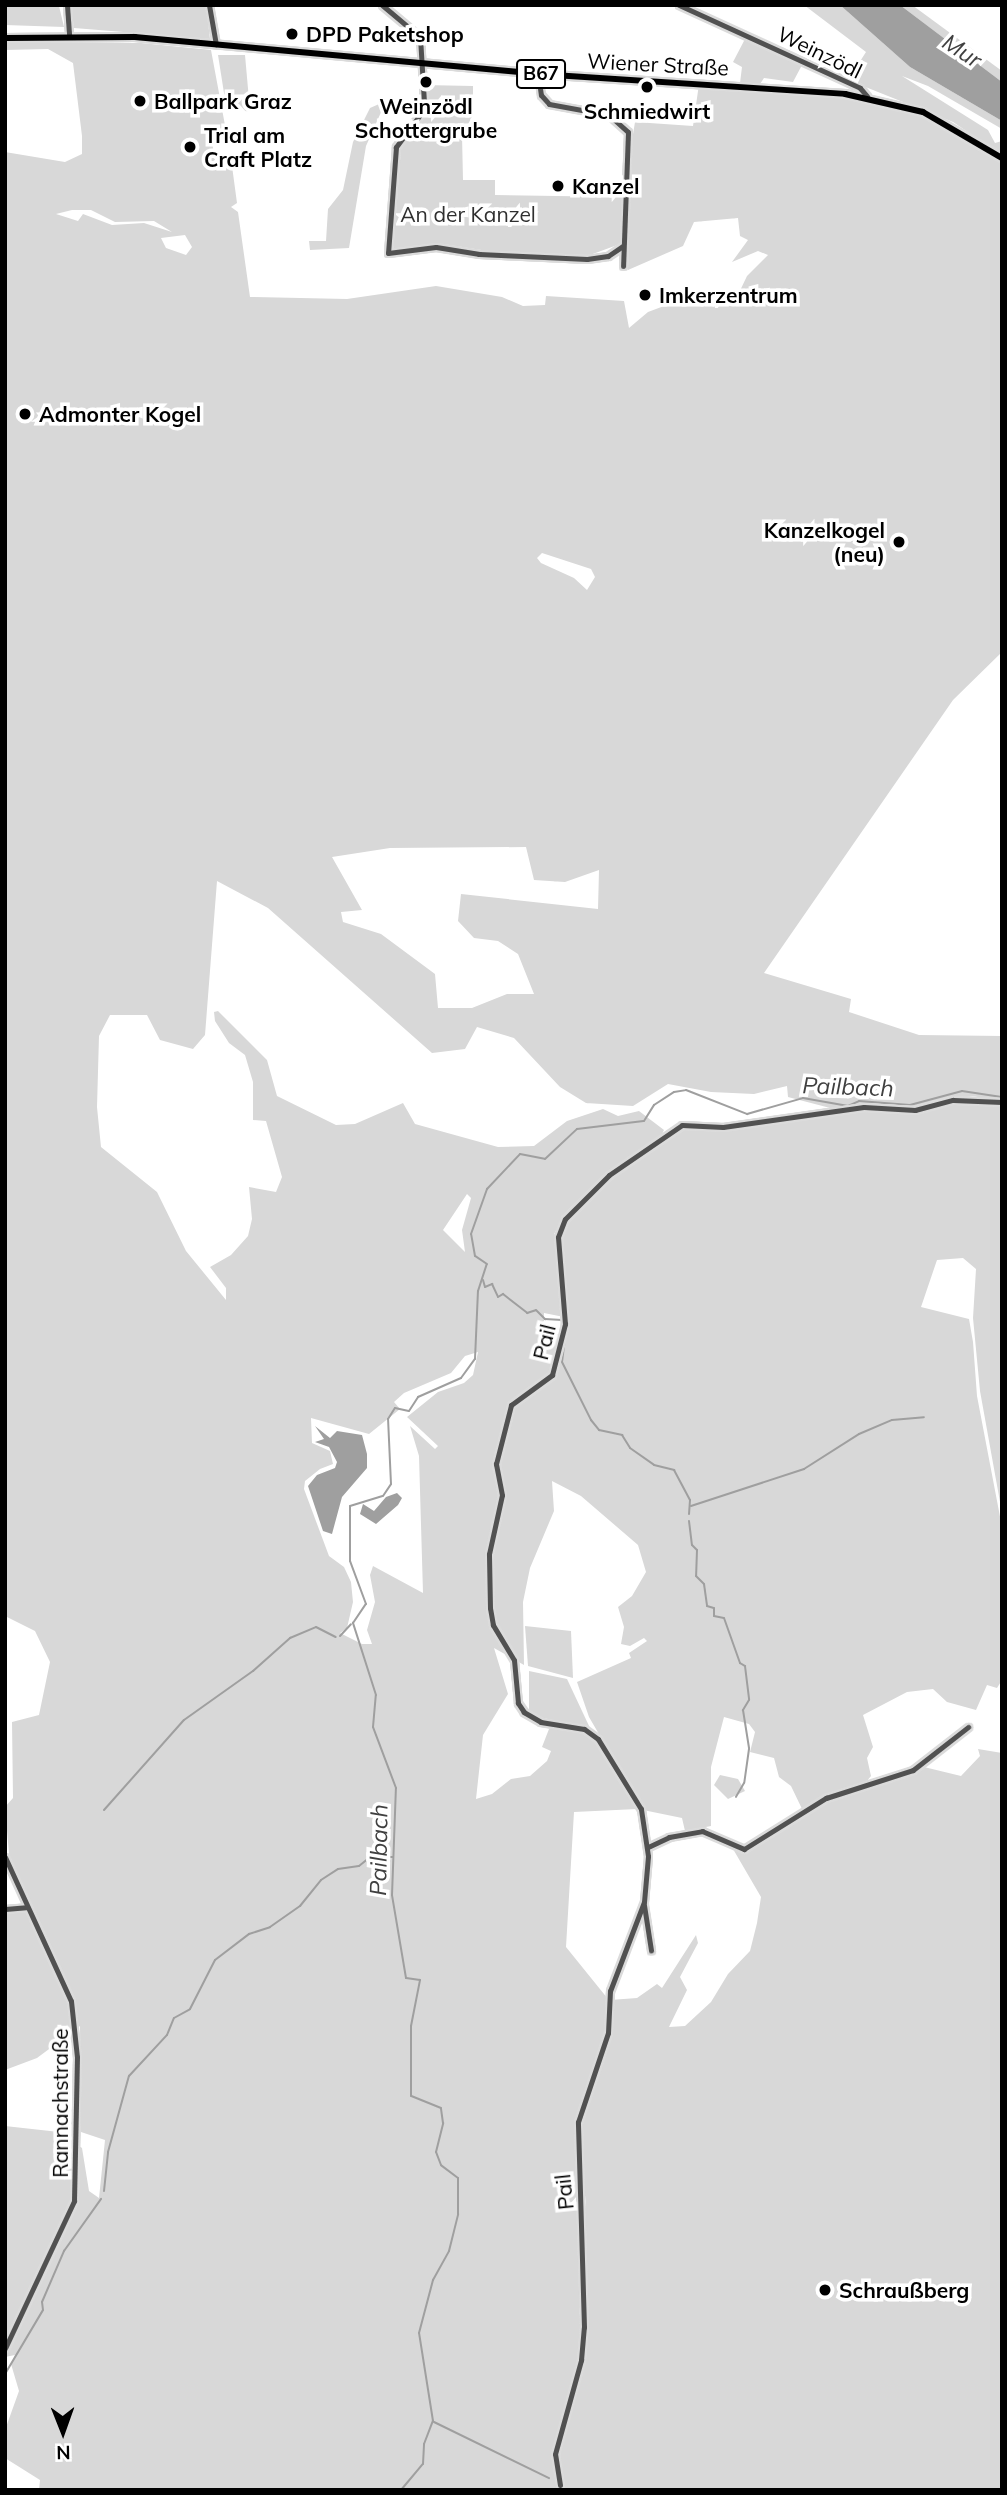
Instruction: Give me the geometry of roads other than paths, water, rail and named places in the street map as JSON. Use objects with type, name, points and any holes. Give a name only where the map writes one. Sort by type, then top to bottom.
[{"type":"main road","name":"Wiener Straße","points":[[5,38],[69,36],[216,44],[538,74],[867,96],[923,112],[1002,158]]},
{"type":"street","points":[[67,5],[69,36]]},
{"type":"street","points":[[209,5],[216,44]]},
{"type":"street","points":[[382,5],[418,33],[423,107],[396,147],[388,253],[436,247],[487,255],[587,259],[608,256],[623,246]]},
{"type":"street","name":"Weinzödl","points":[[680,5],[860,88],[867,96]]},
{"type":"street","points":[[538,74],[541,95],[550,104],[601,113],[626,127],[630,143],[623,266]]},
{"type":"street","name":"Pail","points":[[651,1950],[644,1902],[648,1847],[641,1809],[598,1739],[584,1729],[541,1722],[524,1712],[518,1703],[514,1660],[493,1625],[490,1608],[489,1554],[498,1531],[502,1496],[496,1464],[511,1405],[552,1375],[565,1324],[566,1300],[557,1256],[561,1226],[609,1175],[682,1125],[723,1127],[864,1107],[915,1110],[953,1100],[1002,1102]]},
{"type":"street","points":[[648,1847],[669,1837],[702,1831],[744,1849],[826,1798],[913,1770],[968,1727]]},
{"type":"street","name":"Rannachstraße","points":[[5,1857],[71,2001],[76,2022],[76,2186],[67,2223],[29,2291],[5,2348]]},
{"type":"street","name":"Pail","points":[[560,2485],[555,2455],[582,2351],[578,2122],[608,2033],[614,1978],[644,1902]]},
{"type":"street","points":[[5,1909],[26,1907]]},
{"type":"waterway","name":"Pailbach","points":[[401,2490],[423,2464],[424,2444],[433,2421],[419,2333],[433,2280],[449,2251],[458,2214],[458,2178],[441,2165],[436,2152],[443,2123],[441,2108],[411,2096],[411,2026],[420,1980],[406,1978],[392,1895],[396,1788],[373,1727],[376,1695],[353,1623],[366,1604],[350,1561],[350,1506],[383,1496],[391,1484],[388,1419],[395,1408],[409,1411],[418,1397],[461,1378],[475,1359],[478,1291],[487,1264],[475,1256],[471,1234],[487,1189],[520,1154],[545,1159],[577,1129],[644,1121],[654,1105],[674,1092],[686,1090],[747,1114],[803,1098],[848,1106],[859,1101],[910,1105],[962,1091],[1002,1097]]},
{"type":"waterway","points":[[483,1280],[485,1287],[492,1284],[498,1297],[503,1294],[527,1313],[536,1310],[545,1319],[562,1320]]},
{"type":"waterway","points":[[567,1322],[562,1362],[591,1420],[599,1430],[622,1435],[630,1448],[654,1465],[674,1470],[690,1500],[689,1514]]},
{"type":"waterway","points":[[691,1506],[804,1469],[859,1434],[892,1420],[924,1417]]},
{"type":"waterway","points":[[689,1521],[692,1545],[697,1550],[696,1576],[704,1584],[707,1606],[714,1608],[714,1616],[724,1618],[740,1663],[745,1666],[749,1700],[743,1710],[749,1749],[744,1783],[736,1797]]},
{"type":"waterway","points":[[340,1636],[351,1624]]},
{"type":"waterway","points":[[104,1810],[184,1720],[253,1671],[290,1638],[316,1627],[336,1637]]},
{"type":"waterway","points":[[104,2191],[108,2152],[129,2076],[167,2035],[174,2018],[190,2009],[215,1960],[249,1934],[270,1927],[300,1906],[321,1880],[338,1869],[359,1866],[370,1857],[393,1857]]},
{"type":"waterway","points":[[5,2374],[43,2310],[42,2302],[64,2251],[101,2199]]},
{"type":"waterway","points":[[434,2422],[549,2478]]},
{"type":"place","name":"DPD Paketshop","points":[[292,34]]},
{"type":"place","name":"Weinzödl Schottergrube","points":[[426,82]]},
{"type":"place","name":"Schmiedwirt","points":[[647,87]]},
{"type":"place","name":"Ballpark Graz","points":[[140,101]]},
{"type":"place","name":"Trial am Craft Platz","points":[[190,147]]},
{"type":"place","name":"Kanzel","points":[[558,186]]},
{"type":"place","name":"Imkerzentrum","points":[[645,295]]},
{"type":"place","name":"Admonter Kogel","points":[[25,414]]},
{"type":"place","name":"Kanzelkogel (neu)","points":[[899,542]]},
{"type":"place","name":"Schraußberg","points":[[825,2290]]},
{"type":"water label","name":"Mur","points":[[962,51]]},
{"type":"park label","name":"An der Kanzel","points":[[468,214]]}]
